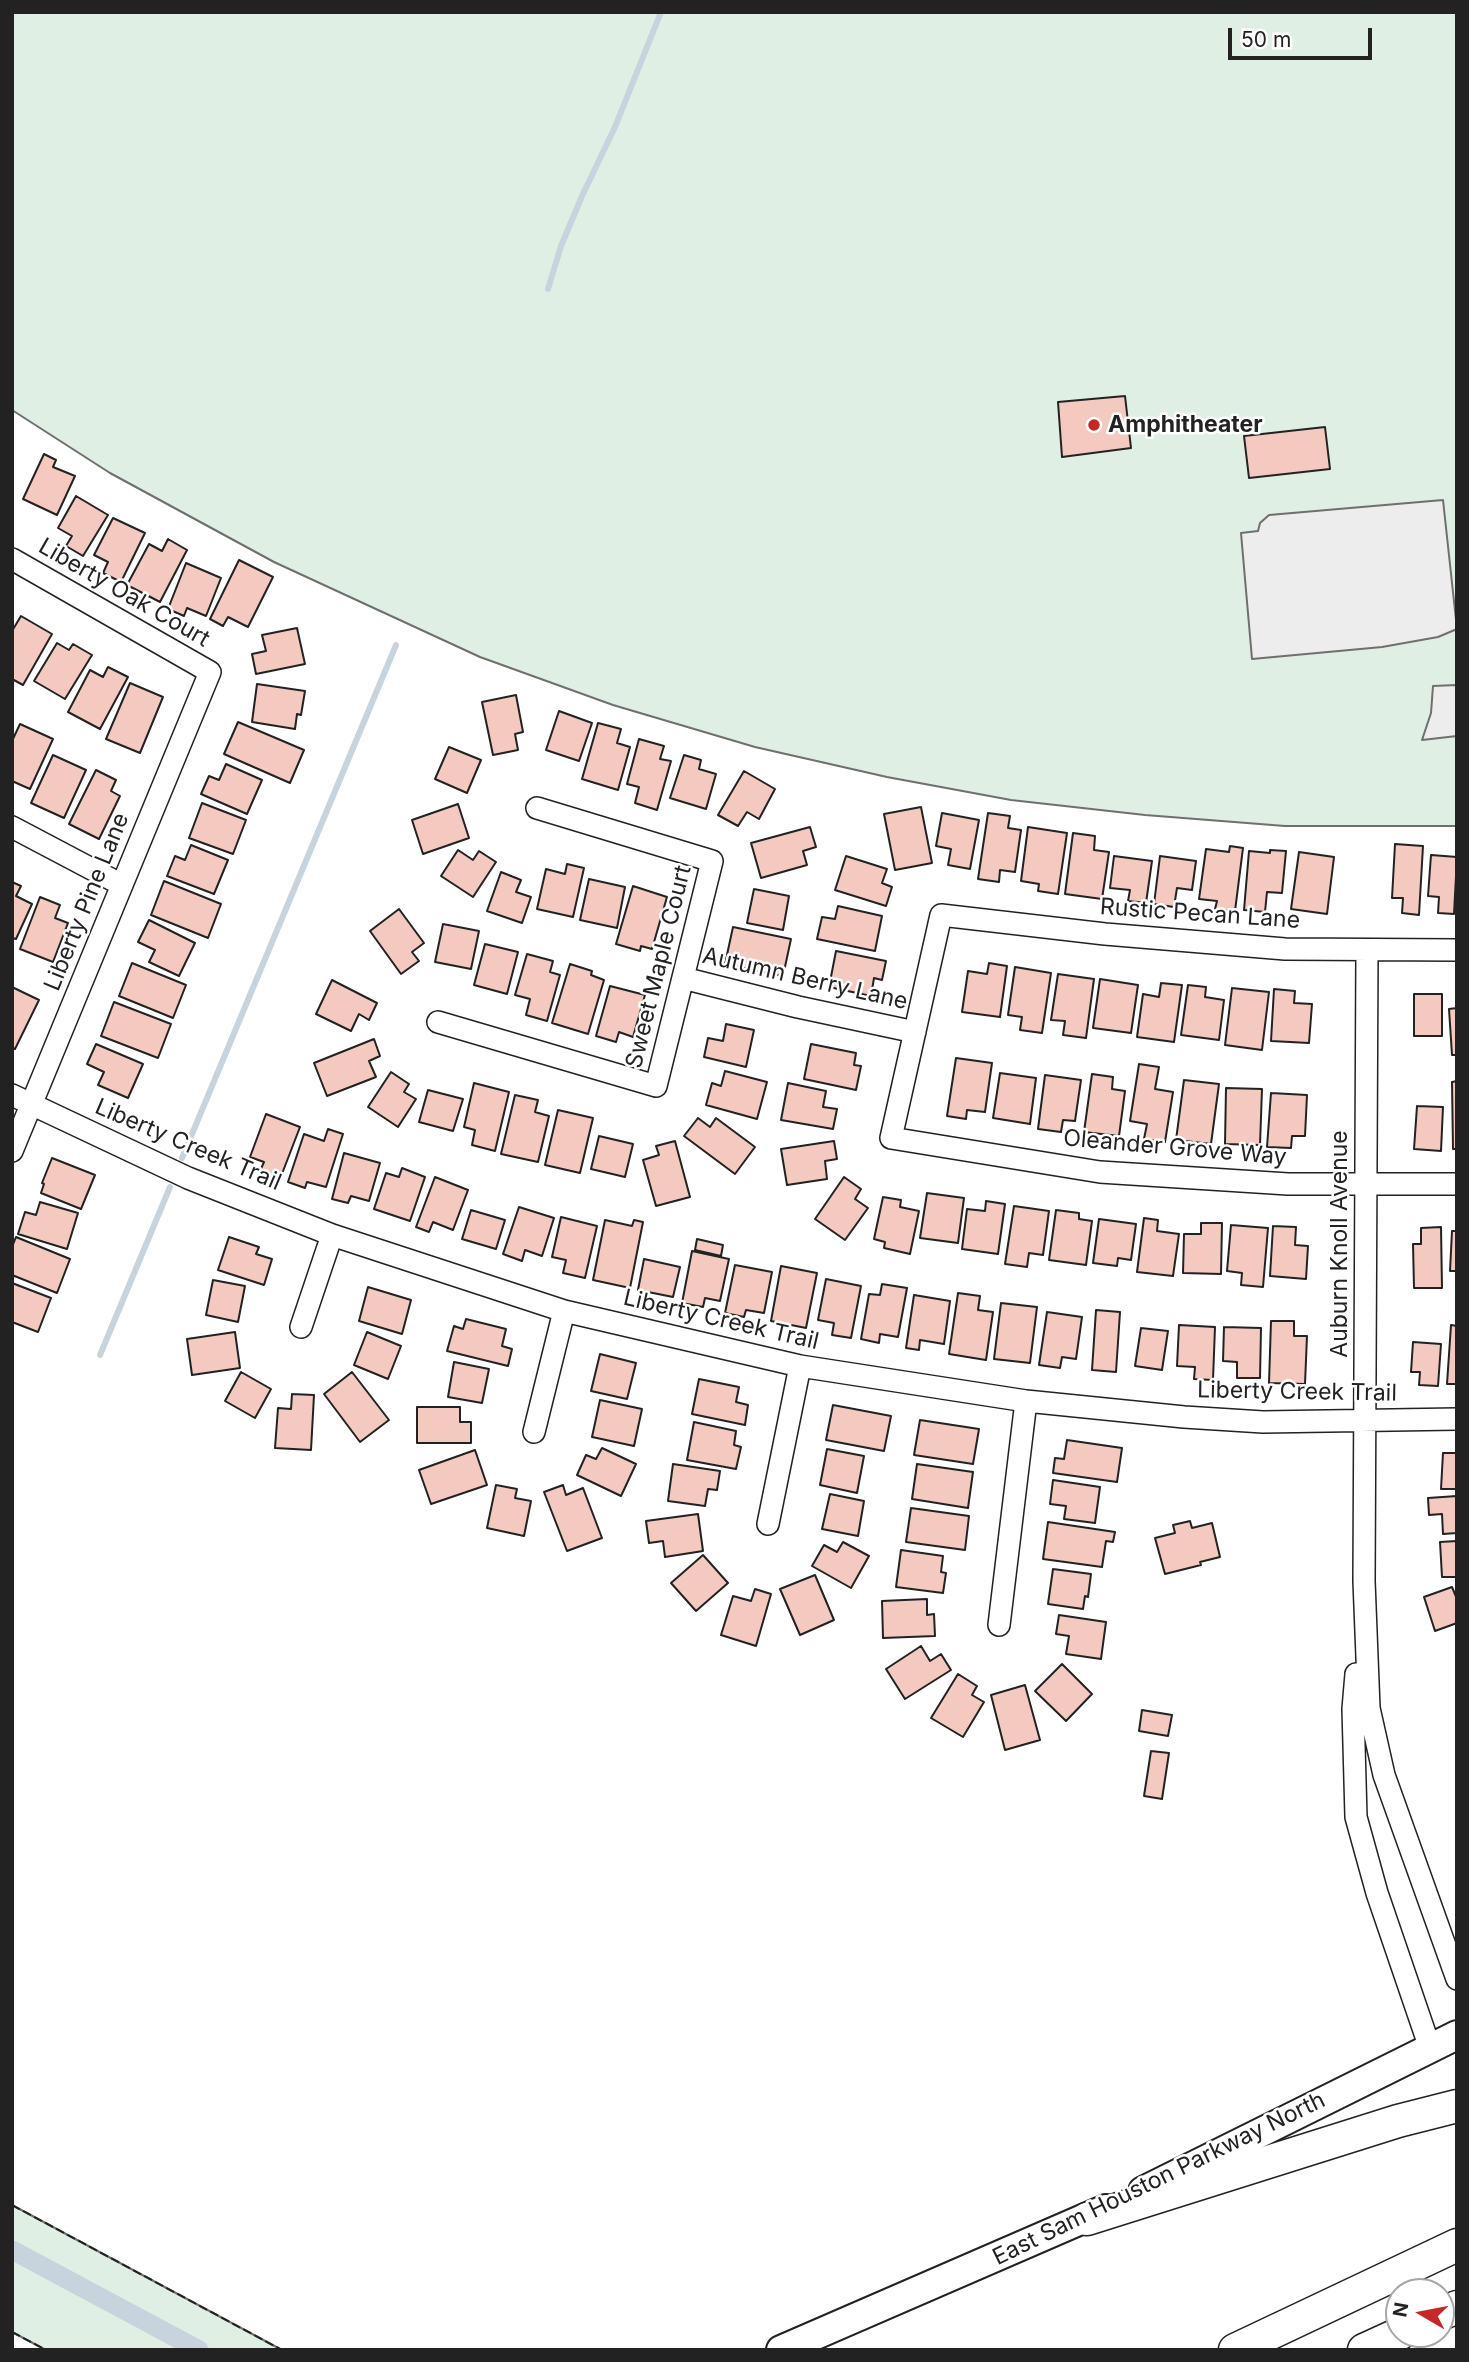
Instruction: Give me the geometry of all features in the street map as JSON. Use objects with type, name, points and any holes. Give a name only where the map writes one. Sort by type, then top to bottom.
[{"type":"highway","points":[[1087,2219],[1398,2121],[1457,2106]]},
{"type":"highway","points":[[1235,2350],[1457,2245]]},
{"type":"highway","points":[[1364,2350],[1385,2340]]},
{"type":"main road","name":"East Sam Houston Parkway North","points":[[781,2350],[1087,2219],[1457,2035]]},
{"type":"street","name":"Liberty Oak Court","points":[[12,559],[209,672]]},
{"type":"street","name":"Liberty Pine Lane","points":[[12,1151],[22,1100],[122,885],[209,672]]},
{"type":"street","name":"Sweet Maple Court","points":[[438,1022],[656,1086],[712,861],[537,808]]},
{"type":"street","points":[[12,827],[122,885]]},
{"type":"street","name":"Rustic Pecan Lane","points":[[915,1032],[941,915],[1105,934],[1271,948],[1457,950]]},
{"type":"street","name":"Auburn Knoll Avenue","points":[[1367,950],[1364,1581],[1369,1708],[1384,1775],[1457,1979]]},
{"type":"street","name":"Autumn Berry Lane","points":[[682,978],[915,1032]]},
{"type":"street","name":"Oleander Grove Way","points":[[915,1032],[891,1138],[1100,1172],[1288,1184],[1457,1184]]},
{"type":"street","name":"Liberty Creek Trail","points":[[22,1100],[188,1178],[332,1235],[564,1311],[800,1366],[1026,1401],[1263,1422],[1457,1419]]},
{"type":"street","points":[[301,1327],[332,1235]]},
{"type":"street","points":[[534,1432],[564,1311]]},
{"type":"street","points":[[768,1524],[800,1366]]},
{"type":"street","points":[[999,1625],[1026,1401]]},
{"type":"street","name":"Auburn Knoll Avenue","points":[[1364,1581],[1353,1709],[1356,1817],[1377,1893],[1430,2048]]},
{"type":"green space","points":[[12,12],[1457,12],[1457,826],[1285,826],[1145,815],[1011,800],[887,777],[755,747],[613,705],[480,657],[274,562],[110,473],[12,410]]},
{"type":"green space","points":[[12,2205],[282,2350],[46,2350],[12,2332]]},
{"type":"shaded area","points":[[1443,500],[1457,629],[1438,637],[1382,647],[1252,659],[1241,533],[1258,531],[1260,523],[1269,515]]},
{"type":"shaded area","points":[[1457,685],[1457,736],[1422,740],[1431,713],[1433,686]]},
{"type":"building","name":"Amphitheater","points":[[1125,396],[1131,448],[1062,457],[1058,402]]},
{"type":"building","points":[[1325,427],[1330,469],[1249,478],[1244,436]]},
{"type":"building","points":[[44,454],[56,460],[53,467],[75,476],[57,515],[23,499]]},
{"type":"building","points":[[76,496],[108,515],[83,556],[66,546],[72,536],[58,528]]},
{"type":"building","points":[[113,518],[145,533],[121,582],[103,573],[108,562],[94,555]]},
{"type":"building","points":[[168,539],[187,550],[160,602],[127,585],[149,544],[162,551]]},
{"type":"building","points":[[239,560],[273,577],[248,627],[228,617],[223,626],[210,619]]},
{"type":"building","points":[[186,563],[221,578],[206,616],[187,608],[184,616],[168,609]]},
{"type":"building","points":[[21,616],[52,634],[23,685],[12,679],[12,631]]},
{"type":"building","points":[[297,628],[305,664],[256,674],[252,654],[266,651],[262,635]]},
{"type":"building","points":[[57,643],[69,650],[73,644],[92,655],[65,699],[34,681]]},
{"type":"building","points":[[108,667],[128,677],[100,729],[68,712],[90,670],[103,677]]},
{"type":"building","points":[[130,683],[163,697],[140,753],[106,739]]},
{"type":"building","points":[[257,684],[305,691],[301,715],[297,714],[295,729],[252,722]]},
{"type":"building","points":[[516,695],[523,732],[515,734],[518,750],[493,755],[482,702]]},
{"type":"building","points":[[559,711],[592,723],[579,761],[546,750]]},
{"type":"building","points":[[238,722],[304,750],[290,783],[224,754]]},
{"type":"building","points":[[598,723],[621,729],[617,743],[630,747],[618,790],[582,779]]},
{"type":"building","points":[[20,724],[53,739],[30,789],[12,781],[12,741]]},
{"type":"building","points":[[639,739],[664,746],[660,759],[671,761],[657,810],[635,803],[639,787],[627,784]]},
{"type":"building","points":[[449,747],[481,760],[467,793],[435,779]]},
{"type":"building","points":[[53,755],[86,770],[64,818],[31,803]]},
{"type":"building","points":[[684,755],[701,760],[699,769],[716,774],[706,809],[670,798]]},
{"type":"building","points":[[226,764],[262,780],[247,814],[201,794],[209,776],[219,780]]},
{"type":"building","points":[[96,770],[116,780],[111,791],[120,796],[99,839],[69,824]]},
{"type":"building","points":[[744,771],[775,789],[759,819],[747,812],[738,826],[718,815]]},
{"type":"building","points":[[202,803],[246,820],[233,854],[189,838]]},
{"type":"building","points":[[458,804],[469,838],[423,854],[412,820]]},
{"type":"building","points":[[921,807],[932,863],[895,870],[884,814]]},
{"type":"building","points":[[942,813],[979,820],[970,869],[948,865],[951,849],[936,846]]},
{"type":"building","points":[[988,813],[1010,816],[1008,828],[1021,830],[1015,872],[1000,870],[999,882],[978,879]]},
{"type":"building","points":[[810,827],[816,847],[803,851],[807,865],[761,878],[751,843]]},
{"type":"building","points":[[1028,827],[1067,833],[1058,894],[1038,891],[1039,884],[1021,881]]},
{"type":"building","points":[[1073,833],[1095,836],[1094,850],[1109,852],[1102,899],[1065,894]]},
{"type":"building","points":[[1395,844],[1423,846],[1419,915],[1402,913],[1403,898],[1392,898]]},
{"type":"building","points":[[191,845],[228,860],[214,894],[167,876],[175,856],[185,860]]},
{"type":"building","points":[[1230,846],[1243,848],[1235,911],[1215,909],[1217,901],[1199,899],[1206,849],[1229,852]]},
{"type":"building","points":[[458,850],[473,860],[479,851],[496,862],[473,897],[441,876]]},
{"type":"building","points":[[1270,850],[1286,851],[1282,893],[1267,892],[1265,912],[1244,910],[1249,851],[1270,853]]},
{"type":"building","points":[[1299,852],[1334,857],[1327,914],[1291,909]]},
{"type":"building","points":[[1431,855],[1457,857],[1454,914],[1438,913],[1439,897],[1428,896]]},
{"type":"building","points":[[846,856],[887,869],[882,883],[892,887],[886,906],[835,890]]},
{"type":"building","points":[[1114,856],[1152,861],[1146,903],[1128,901],[1130,890],[1110,888]]},
{"type":"building","points":[[1160,856],[1196,861],[1192,890],[1177,888],[1174,907],[1154,904]]},
{"type":"building","points":[[567,864],[584,868],[573,917],[537,909],[546,869],[565,874]]},
{"type":"building","points":[[501,872],[521,880],[516,892],[531,897],[522,923],[487,911]]},
{"type":"building","points":[[589,879],[625,887],[617,928],[580,920]]},
{"type":"building","points":[[164,881],[221,904],[208,938],[151,915]]},
{"type":"building","points":[[12,882],[21,886],[16,896],[32,904],[16,939],[12,938]]},
{"type":"building","points":[[633,886],[667,897],[652,949],[641,946],[640,951],[616,944]]},
{"type":"building","points":[[754,889],[789,896],[783,930],[747,923]]},
{"type":"building","points":[[40,897],[60,905],[55,918],[68,923],[53,962],[20,949]]},
{"type":"building","points":[[838,906],[882,916],[875,951],[817,939],[822,917],[835,919]]},
{"type":"building","points":[[399,909],[424,943],[412,952],[419,961],[401,974],[370,931]]},
{"type":"building","points":[[149,920],[195,943],[179,976],[149,962],[155,950],[138,942]]},
{"type":"building","points":[[443,924],[479,931],[471,969],[435,962]]},
{"type":"building","points":[[733,927],[791,939],[783,976],[725,964]]},
{"type":"building","points":[[485,944],[518,952],[507,994],[474,985]]},
{"type":"building","points":[[836,951],[886,961],[882,980],[874,978],[871,996],[829,987]]},
{"type":"building","points":[[527,954],[553,961],[550,972],[560,975],[547,1021],[526,1015],[530,999],[515,995]]},
{"type":"building","points":[[132,963],[186,985],[173,1018],[119,996]]},
{"type":"building","points":[[989,963],[1007,966],[1000,1017],[962,1012],[968,971],[987,974]]},
{"type":"building","points":[[570,964],[592,971],[591,975],[604,980],[588,1034],[552,1023]]},
{"type":"building","points":[[1015,967],[1051,973],[1042,1033],[1020,1030],[1022,1017],[1008,1015]]},
{"type":"building","points":[[1058,974],[1094,979],[1086,1038],[1063,1035],[1065,1021],[1051,1020]]},
{"type":"building","points":[[1100,979],[1138,985],[1131,1033],[1093,1028]]},
{"type":"building","points":[[332,980],[377,1003],[369,1020],[359,1014],[351,1031],[316,1014]]},
{"type":"building","points":[[1161,983],[1182,985],[1174,1042],[1137,1037],[1143,994],[1159,997]]},
{"type":"building","points":[[1188,985],[1206,987],[1205,997],[1224,1000],[1219,1040],[1181,1035]]},
{"type":"building","points":[[610,986],[645,995],[633,1037],[619,1032],[616,1042],[596,1036]]},
{"type":"building","points":[[12,987],[39,1000],[15,1049],[12,1048]]},
{"type":"building","points":[[1232,988],[1269,992],[1262,1050],[1225,1045]]},
{"type":"building","points":[[1274,989],[1295,991],[1294,1003],[1312,1004],[1309,1043],[1271,1041]]},
{"type":"building","points":[[1414,994],[1442,994],[1442,1036],[1414,1036]]},
{"type":"building","points":[[114,1002],[171,1024],[158,1058],[101,1036]]},
{"type":"building","points":[[1457,1008],[1457,1055],[1452,1055],[1449,1009]]},
{"type":"building","points":[[726,1024],[754,1030],[746,1067],[704,1057],[708,1038],[723,1041]]},
{"type":"building","points":[[374,1039],[380,1056],[369,1061],[376,1077],[327,1096],[314,1063]]},
{"type":"building","points":[[96,1044],[143,1064],[128,1098],[98,1085],[104,1072],[87,1064]]},
{"type":"building","points":[[811,1044],[856,1053],[854,1065],[861,1066],[856,1090],[804,1079]]},
{"type":"building","points":[[956,1058],[992,1063],[985,1112],[967,1110],[966,1119],[947,1116]]},
{"type":"building","points":[[1139,1064],[1159,1067],[1155,1089],[1173,1092],[1165,1142],[1144,1139],[1147,1124],[1130,1121]]},
{"type":"building","points":[[725,1071],[767,1082],[757,1119],[706,1105],[712,1083],[721,1086]]},
{"type":"building","points":[[391,1072],[409,1084],[404,1092],[416,1099],[398,1127],[368,1107]]},
{"type":"building","points":[[1000,1073],[1036,1078],[1030,1124],[993,1118]]},
{"type":"building","points":[[1092,1074],[1113,1077],[1112,1089],[1125,1091],[1119,1136],[1084,1132]]},
{"type":"building","points":[[1045,1075],[1081,1080],[1075,1121],[1063,1120],[1061,1132],[1038,1129]]},
{"type":"building","points":[[1184,1080],[1219,1084],[1211,1144],[1176,1140]]},
{"type":"building","points":[[1457,1081],[1457,1149],[1453,1149],[1452,1082]]},
{"type":"building","points":[[474,1083],[509,1092],[495,1151],[472,1145],[475,1130],[464,1127]]},
{"type":"building","points":[[788,1083],[826,1091],[823,1107],[837,1109],[833,1129],[781,1120]]},
{"type":"building","points":[[1226,1088],[1262,1089],[1260,1145],[1225,1144]]},
{"type":"building","points":[[428,1090],[463,1099],[453,1131],[419,1122]]},
{"type":"building","points":[[1271,1093],[1307,1095],[1305,1136],[1292,1136],[1291,1148],[1267,1147]]},
{"type":"building","points":[[515,1095],[538,1100],[535,1112],[549,1116],[538,1162],[501,1154]]},
{"type":"building","points":[[1417,1106],[1443,1107],[1441,1151],[1414,1149]]},
{"type":"building","points":[[558,1110],[593,1118],[580,1173],[545,1165]]},
{"type":"building","points":[[266,1114],[300,1127],[280,1179],[260,1171],[264,1162],[250,1157]]},
{"type":"building","points":[[698,1118],[710,1127],[716,1118],[755,1147],[735,1174],[684,1136]]},
{"type":"building","points":[[328,1129],[343,1134],[326,1187],[307,1182],[305,1188],[288,1182],[304,1134],[324,1141]]},
{"type":"building","points":[[599,1136],[633,1144],[625,1177],[591,1169]]},
{"type":"building","points":[[675,1141],[690,1197],[656,1206],[643,1160],[659,1155],[656,1146]]},
{"type":"building","points":[[834,1141],[837,1159],[825,1161],[827,1179],[787,1185],[781,1149]]},
{"type":"building","points":[[344,1153],[380,1163],[369,1201],[351,1196],[348,1203],[332,1199]]},
{"type":"building","points":[[52,1158],[95,1175],[81,1209],[41,1193]]},
{"type":"building","points":[[402,1168],[425,1177],[410,1221],[374,1209],[386,1173],[399,1177]]},
{"type":"building","points":[[435,1177],[468,1190],[453,1230],[433,1222],[429,1232],[416,1227]]},
{"type":"building","points":[[844,1177],[861,1189],[855,1199],[868,1208],[845,1240],[815,1219]]},
{"type":"building","points":[[927,1193],[964,1198],[958,1243],[920,1238]]},
{"type":"building","points":[[883,1197],[901,1200],[900,1207],[919,1211],[910,1254],[884,1248],[885,1242],[874,1239]]},
{"type":"building","points":[[986,1201],[1005,1204],[998,1254],[962,1249],[967,1209],[985,1211]]},
{"type":"building","points":[[40,1202],[78,1213],[67,1249],[18,1234],[25,1212],[36,1215]]},
{"type":"building","points":[[1014,1206],[1049,1211],[1043,1255],[1029,1253],[1027,1267],[1005,1264]]},
{"type":"building","points":[[519,1207],[554,1218],[542,1256],[525,1250],[522,1261],[503,1254]]},
{"type":"building","points":[[471,1210],[505,1220],[496,1249],[462,1239]]},
{"type":"building","points":[[1056,1210],[1079,1213],[1079,1219],[1092,1221],[1086,1265],[1049,1260]]},
{"type":"building","points":[[561,1217],[597,1226],[585,1278],[563,1273],[566,1260],[552,1257]]},
{"type":"building","points":[[1144,1218],[1158,1220],[1157,1231],[1179,1234],[1173,1276],[1137,1272]]},
{"type":"building","points":[[1099,1219],[1136,1224],[1131,1260],[1118,1258],[1117,1266],[1093,1263]]},
{"type":"building","points":[[605,1220],[632,1226],[634,1220],[643,1222],[630,1288],[593,1280]]},
{"type":"building","points":[[1201,1223],[1222,1223],[1221,1274],[1183,1273],[1184,1234],[1201,1234]]},
{"type":"building","points":[[1231,1225],[1268,1228],[1263,1287],[1241,1285],[1242,1273],[1227,1271]]},
{"type":"building","points":[[1273,1226],[1296,1227],[1295,1245],[1308,1246],[1306,1279],[1270,1276]]},
{"type":"building","points":[[1441,1227],[1442,1288],[1414,1288],[1413,1244],[1421,1244],[1421,1228]]},
{"type":"building","points":[[1452,1231],[1457,1231],[1457,1271],[1450,1271]]},
{"type":"building","points":[[16,1237],[70,1259],[57,1293],[12,1275],[12,1247]]},
{"type":"building","points":[[229,1237],[259,1247],[256,1254],[272,1259],[264,1285],[218,1270]]},
{"type":"building","points":[[697,1239],[723,1245],[721,1256],[695,1250]]},
{"type":"building","points":[[692,1251],[729,1259],[720,1301],[705,1298],[703,1307],[682,1303]]},
{"type":"building","points":[[644,1259],[680,1267],[673,1297],[638,1290]]},
{"type":"building","points":[[735,1265],[772,1272],[764,1313],[746,1310],[744,1317],[725,1313]]},
{"type":"building","points":[[781,1266],[817,1273],[806,1328],[771,1321]]},
{"type":"building","points":[[826,1279],[861,1286],[851,1338],[832,1335],[834,1323],[818,1320]]},
{"type":"building","points":[[213,1280],[245,1286],[238,1322],[206,1315]]},
{"type":"building","points":[[12,1283],[51,1298],[38,1332],[12,1322]]},
{"type":"building","points":[[882,1284],[907,1288],[898,1337],[880,1334],[879,1343],[861,1339],[869,1294],[880,1295]]},
{"type":"building","points":[[368,1287],[411,1300],[402,1334],[359,1321]]},
{"type":"building","points":[[958,1293],[980,1296],[978,1310],[993,1312],[986,1360],[949,1354]]},
{"type":"building","points":[[914,1295],[950,1301],[944,1344],[920,1340],[919,1350],[906,1348]]},
{"type":"building","points":[[1001,1303],[1037,1307],[1030,1363],[994,1359]]},
{"type":"building","points":[[1096,1310],[1120,1312],[1116,1372],[1092,1370]]},
{"type":"building","points":[[1047,1312],[1082,1317],[1076,1359],[1062,1357],[1060,1368],[1039,1365]]},
{"type":"building","points":[[466,1319],[506,1329],[502,1346],[512,1349],[508,1366],[447,1351],[454,1326],[463,1329]]},
{"type":"building","points":[[1271,1321],[1294,1321],[1294,1336],[1307,1336],[1305,1384],[1269,1383]]},
{"type":"building","points":[[1179,1325],[1215,1327],[1213,1380],[1194,1379],[1195,1367],[1177,1366]]},
{"type":"building","points":[[1451,1325],[1457,1326],[1457,1384],[1447,1384]]},
{"type":"building","points":[[1224,1327],[1261,1328],[1260,1378],[1237,1378],[1237,1362],[1223,1361]]},
{"type":"building","points":[[1141,1328],[1168,1331],[1162,1370],[1135,1366]]},
{"type":"building","points":[[235,1332],[240,1368],[192,1375],[187,1339]]},
{"type":"building","points":[[367,1332],[401,1346],[388,1379],[354,1365]]},
{"type":"building","points":[[1413,1342],[1441,1344],[1438,1386],[1419,1385],[1420,1372],[1411,1372]]},
{"type":"building","points":[[600,1354],[636,1363],[627,1399],[591,1391]]},
{"type":"building","points":[[454,1362],[489,1369],[482,1403],[448,1397]]},
{"type":"building","points":[[241,1372],[271,1389],[255,1418],[225,1401]]},
{"type":"building","points":[[352,1372],[389,1420],[360,1442],[324,1394]]},
{"type":"building","points":[[699,1379],[739,1387],[736,1402],[748,1405],[745,1425],[692,1414]]},
{"type":"building","points":[[292,1394],[314,1395],[311,1450],[275,1448],[278,1408],[291,1409]]},
{"type":"building","points":[[600,1400],[642,1409],[634,1446],[592,1437]]},
{"type":"building","points":[[833,1405],[891,1416],[884,1451],[826,1440]]},
{"type":"building","points":[[417,1407],[460,1407],[460,1422],[471,1422],[471,1443],[417,1443]]},
{"type":"building","points":[[920,1420],[979,1429],[973,1464],[914,1455]]},
{"type":"building","points":[[694,1422],[736,1431],[734,1445],[741,1447],[736,1469],[687,1460]]},
{"type":"building","points":[[1067,1440],[1122,1448],[1117,1482],[1053,1473],[1055,1458],[1064,1459]]},
{"type":"building","points":[[602,1448],[636,1464],[621,1496],[577,1475],[586,1455],[596,1459]]},
{"type":"building","points":[[827,1449],[864,1456],[857,1493],[820,1485]]},
{"type":"building","points":[[475,1450],[487,1485],[431,1504],[419,1470]]},
{"type":"building","points":[[1443,1453],[1457,1453],[1457,1489],[1441,1489]]},
{"type":"building","points":[[673,1464],[720,1471],[717,1490],[708,1489],[705,1506],[668,1501]]},
{"type":"building","points":[[917,1464],[973,1472],[968,1508],[912,1499]]},
{"type":"building","points":[[1053,1480],[1100,1487],[1095,1523],[1064,1519],[1066,1506],[1050,1504]]},
{"type":"building","points":[[496,1485],[517,1489],[515,1498],[531,1501],[524,1536],[487,1528]]},
{"type":"building","points":[[563,1485],[566,1495],[583,1488],[602,1538],[567,1551],[544,1492]]},
{"type":"building","points":[[830,1494],[864,1501],[858,1536],[822,1529]]},
{"type":"building","points":[[1457,1496],[1457,1533],[1443,1534],[1442,1514],[1429,1515],[1428,1498]]},
{"type":"building","points":[[911,1508],[969,1516],[965,1550],[906,1542]]},
{"type":"building","points":[[698,1514],[703,1551],[665,1557],[663,1541],[649,1543],[646,1521]]},
{"type":"building","points":[[1190,1521],[1192,1528],[1212,1523],[1220,1557],[1165,1574],[1155,1538],[1175,1533],[1173,1525]]},
{"type":"building","points":[[1048,1522],[1115,1532],[1113,1542],[1106,1541],[1102,1567],[1043,1559]]},
{"type":"building","points":[[1457,1541],[1457,1577],[1442,1577],[1440,1542]]},
{"type":"building","points":[[843,1542],[869,1556],[851,1588],[812,1566],[824,1545],[837,1552]]},
{"type":"building","points":[[901,1550],[943,1556],[941,1572],[946,1573],[943,1593],[896,1587]]},
{"type":"building","points":[[703,1555],[728,1583],[696,1611],[671,1583]]},
{"type":"building","points":[[1053,1569],[1091,1574],[1088,1597],[1085,1596],[1083,1609],[1048,1604]]},
{"type":"building","points":[[815,1575],[834,1620],[800,1635],[780,1589]]},
{"type":"building","points":[[1452,1587],[1457,1599],[1457,1623],[1435,1631],[1424,1597]]},
{"type":"building","points":[[755,1589],[771,1594],[756,1646],[721,1635],[733,1596],[751,1601]]},
{"type":"building","points":[[927,1599],[927,1615],[934,1614],[935,1636],[883,1638],[882,1601]]},
{"type":"building","points":[[1059,1615],[1106,1622],[1101,1659],[1066,1654],[1069,1636],[1056,1634]]},
{"type":"building","points":[[921,1646],[930,1661],[941,1654],[951,1670],[905,1699],[886,1669]]},
{"type":"building","points":[[1062,1664],[1092,1694],[1066,1721],[1035,1691]]},
{"type":"building","points":[[958,1674],[977,1686],[972,1695],[984,1702],[963,1737],[931,1718]]},
{"type":"building","points":[[1025,1685],[1040,1740],[1005,1750],[991,1695]]},
{"type":"building","points":[[1142,1710],[1172,1715],[1168,1736],[1139,1731]]},
{"type":"building","points":[[1151,1751],[1169,1753],[1162,1799],[1144,1796]]},
{"type":"waterway","points":[[548,289],[561,246],[615,127],[661,12]]},
{"type":"waterway","points":[[182,1158],[396,645]]},
{"type":"waterway","points":[[100,1355],[170,1187]]},
{"type":"waterway","points":[[12,2250],[199,2350]]},
{"type":"fence","points":[[12,2205],[282,2350]]},
{"type":"fence","points":[[12,2332],[46,2350]]},
{"type":"place","name":"Amphitheater","points":[[1094,425]]}]
